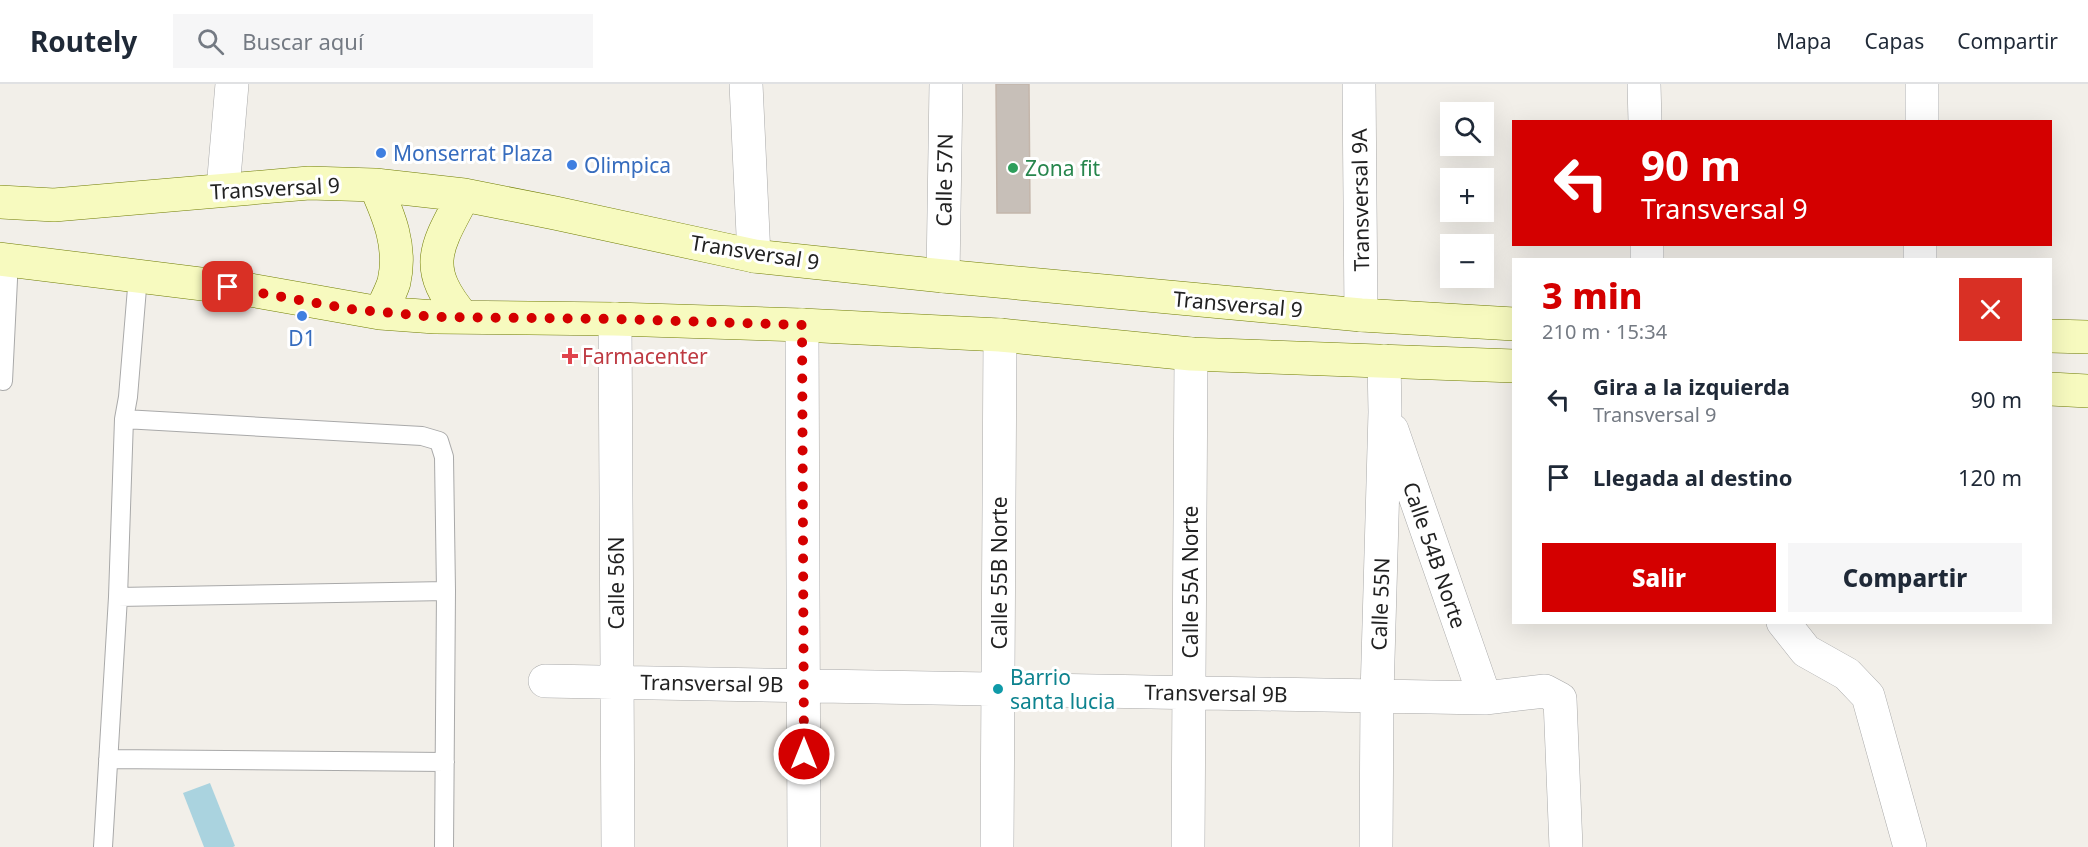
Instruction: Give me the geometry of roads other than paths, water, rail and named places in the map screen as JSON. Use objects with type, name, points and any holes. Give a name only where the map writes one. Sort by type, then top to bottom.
[{"type":"main road","name":"Transversal 9","points":[[0,202],[54,205],[309,183],[375,185],[464,195],[754,256],[1361,315],[1512,324]]},
{"type":"main road","points":[[375,185],[389,218],[396,244],[394,283],[380,313]]},
{"type":"main road","points":[[463,317],[449,301],[438,278],[435,260],[446,229],[464,195]]},
{"type":"main road","points":[[5,259],[250,290],[380,313],[802,325],[1000,335],[1191,354],[1512,366]]},
{"type":"main road","points":[[2052,336],[2088,337]]},
{"type":"main road","points":[[2052,389],[2088,391]]},
{"type":"street","points":[[223,189],[232,84]]},
{"type":"street","points":[[746,84],[754,256]]},
{"type":"street","name":"Calle 57N","points":[[943,276],[946,84]]},
{"type":"street","name":"Transversal 9A","points":[[1359,84],[1361,315]]},
{"type":"street","points":[[1644,84],[1645,120]]},
{"type":"street","points":[[1922,84],[1922,120]]},
{"type":"street","name":"Calle 56N","points":[[615,319],[618,847]]},
{"type":"street","points":[[802,325],[804,847]]},
{"type":"street","name":"Calle 55B Norte","points":[[997,847],[1000,335]]},
{"type":"street","name":"Calle 55A Norte","points":[[1188,847],[1191,354]]},
{"type":"street","name":"Calle 55N","points":[[1376,847],[1377,695],[1385,412],[1384,361]]},
{"type":"street","name":"Calle 54B Norte","points":[[1385,412],[1485,698]]},
{"type":"street","points":[[1784,624],[1806,651],[1847,674],[1868,696],[1910,847]]},
{"type":"street","name":"Transversal 9B","points":[[545,681],[1485,698],[1545,691],[1560,699],[1566,847]]},
{"type":"lane","points":[[3,381],[5,259]]},
{"type":"lane","points":[[103,847],[118,597],[124,419],[128,397],[138,276]]},
{"type":"lane","points":[[124,419],[422,436],[439,441],[444,457],[446,591],[444,847]]},
{"type":"lane","points":[[118,597],[446,591]]},
{"type":"lane","points":[[108,759],[445,762]]},
{"type":"water","points":[[210,783],[235,846],[233,847],[204,847],[183,793]]},
{"type":"place","name":"Monserrat Plaza","points":[[381,153]]},
{"type":"place","name":"Olimpica","points":[[572,165]]},
{"type":"place","name":"Zona fit","points":[[1013,168]]},
{"type":"place","name":"D1","points":[[302,316]]},
{"type":"place","name":"Farmacenter","points":[[570,356]]},
{"type":"place","name":"Barrio santa lucia","points":[[998,689]]}]
